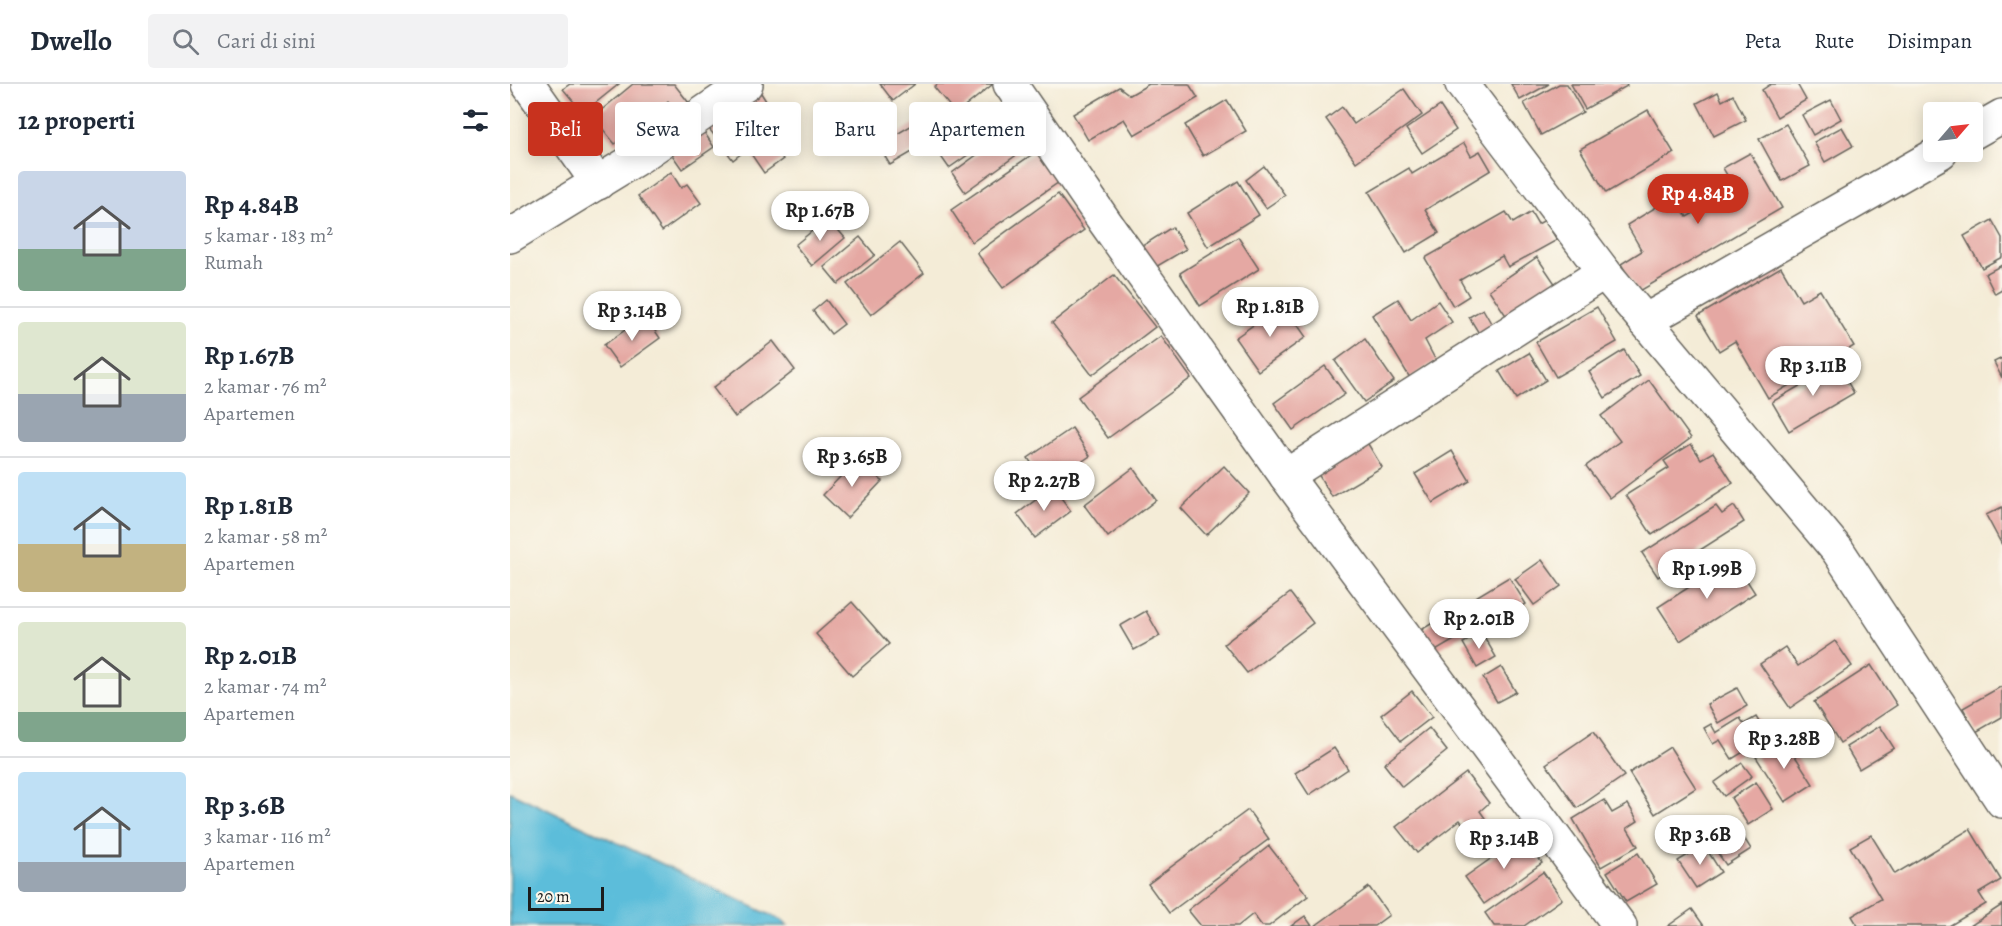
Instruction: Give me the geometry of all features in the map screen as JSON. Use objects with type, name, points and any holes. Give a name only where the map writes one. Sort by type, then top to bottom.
[{"type":"street","points":[[528,84],[598,183]]},
{"type":"street","points":[[510,236],[639,157],[746,84]]},
{"type":"street","points":[[1010,84],[1104,222],[1286,476],[1620,926]]},
{"type":"street","points":[[1462,84],[1604,272],[1838,551],[2002,801]]},
{"type":"street","points":[[1983,127],[2002,116]]},
{"type":"street","points":[[1645,321],[1923,162]]},
{"type":"street","points":[[1286,476],[1604,272]]},
{"type":"water","points":[[510,792],[781,920],[788,926],[510,926]]},
{"type":"building","points":[[570,84],[619,84],[597,102],[574,102],[563,89]]},
{"type":"building","points":[[633,84],[674,84],[688,102],[615,102],[615,144],[603,129],[603,109]]},
{"type":"building","points":[[880,84],[915,84],[893,101]]},
{"type":"building","points":[[938,84],[993,84],[971,102],[946,102],[934,87]]},
{"type":"building","points":[[1149,84],[1189,84],[1198,98],[1134,135],[1124,119],[1088,140],[1073,114],[1119,87],[1130,95]]},
{"type":"building","points":[[1511,84],[1549,84],[1520,100]]},
{"type":"building","points":[[1559,84],[1567,84],[1583,112],[1541,135],[1524,103]]},
{"type":"building","points":[[1571,84],[1626,84],[1627,86],[1585,109]]},
{"type":"building","points":[[1771,84],[1797,84],[1806,100],[1777,117],[1762,90]]},
{"type":"building","points":[[1404,89],[1422,115],[1356,162],[1326,119],[1342,107],[1354,124]]},
{"type":"building","points":[[1718,92],[1722,101],[1733,95],[1746,120],[1714,136],[1697,103]]},
{"type":"building","points":[[761,93],[767,102],[746,102]]},
{"type":"building","points":[[1227,100],[1246,131],[1203,156],[1185,125]]},
{"type":"building","points":[[1831,100],[1841,119],[1813,135],[1802,115]]},
{"type":"building","points":[[1440,106],[1456,130],[1422,153],[1406,129]]},
{"type":"building","points":[[1648,110],[1674,153],[1606,193],[1580,149]]},
{"type":"building","points":[[713,122],[713,134],[707,126]]},
{"type":"building","points":[[1786,124],[1810,166],[1782,181],[1759,139]]},
{"type":"building","points":[[909,127],[909,154],[890,165],[885,156],[897,156],[897,134]]},
{"type":"building","points":[[1842,127],[1853,146],[1825,162],[1814,142]]},
{"type":"building","points":[[701,128],[713,146],[701,156]]},
{"type":"building","points":[[1464,143],[1471,156],[1480,151],[1491,170],[1425,210],[1439,233],[1406,253],[1369,192],[1409,168],[1412,174]]},
{"type":"building","points":[[1750,153],[1782,208],[1638,292],[1621,264],[1642,251],[1627,225],[1674,196],[1687,217],[1735,189],[1723,168]]},
{"type":"building","points":[[673,156],[701,156],[682,169]]},
{"type":"building","points":[[752,156],[781,156],[783,159],[764,173]]},
{"type":"building","points":[[941,156],[966,156],[949,168]]},
{"type":"building","points":[[975,156],[1015,156],[965,192],[952,173]]},
{"type":"building","points":[[1030,156],[1045,156],[1062,180],[972,242],[951,210]]},
{"type":"building","points":[[1264,166],[1285,195],[1266,208],[1246,180]]},
{"type":"building","points":[[671,172],[681,188],[687,184],[701,203],[662,231],[638,196]]},
{"type":"building","points":[[1238,181],[1259,215],[1208,247],[1187,213]]},
{"type":"building","points":[[1058,194],[1084,230],[1003,288],[977,253]]},
{"type":"building","points":[[1506,212],[1513,223],[1531,212],[1538,224],[1545,220],[1557,240],[1508,267],[1502,256],[1460,280],[1469,296],[1453,306],[1425,258]]},
{"type":"building","points":[[828,218],[845,238],[812,266],[795,245]]},
{"type":"building","points":[[1992,220],[2002,238],[2002,257],[1982,268],[1964,236]]},
{"type":"building","points":[[1172,227],[1186,249],[1149,271],[1136,250]]},
{"type":"building","points":[[860,237],[875,255],[838,284],[824,267]]},
{"type":"building","points":[[1238,237],[1259,269],[1200,306],[1180,273]]},
{"type":"building","points":[[900,242],[924,273],[871,315],[847,284]]},
{"type":"building","points":[[1537,257],[1556,285],[1507,317],[1489,290]]},
{"type":"building","points":[[2002,265],[2002,290],[1995,294],[1985,274]]},
{"type":"building","points":[[1781,267],[1801,301],[1820,290],[1854,346],[1768,398],[1735,341],[1719,351],[1698,316]]},
{"type":"building","points":[[1114,275],[1155,327],[1092,375],[1052,323]]},
{"type":"building","points":[[1398,299],[1411,320],[1438,301],[1452,322],[1425,340],[1436,361],[1410,378],[1372,315]]},
{"type":"building","points":[[826,300],[844,324],[831,334],[813,311]]},
{"type":"building","points":[[1283,304],[1306,337],[1258,371],[1235,338]]},
{"type":"building","points":[[1597,307],[1617,342],[1556,377],[1536,342]]},
{"type":"building","points":[[1483,309],[1496,332],[1483,340],[1469,317]]},
{"type":"building","points":[[645,316],[660,338],[620,367],[604,345]]},
{"type":"building","points":[[1161,336],[1191,378],[1108,438],[1078,397]]},
{"type":"building","points":[[1365,339],[1394,381],[1364,402],[1335,361]]},
{"type":"building","points":[[773,341],[795,370],[735,417],[713,388]]},
{"type":"building","points":[[1624,350],[1640,376],[1605,398],[1589,372]]},
{"type":"building","points":[[1529,353],[1546,380],[1516,399],[1499,371]]},
{"type":"building","points":[[2002,358],[2002,378],[1994,362]]},
{"type":"building","points":[[1837,364],[1854,393],[1789,431],[1772,402]]},
{"type":"building","points":[[1325,366],[1345,394],[1293,430],[1274,403]]},
{"type":"building","points":[[1649,380],[1691,438],[1610,498],[1586,466],[1620,441],[1601,416]]},
{"type":"building","points":[[1072,428],[1090,456],[1046,486],[1028,458]]},
{"type":"building","points":[[1365,439],[1382,467],[1332,497],[1315,469]]},
{"type":"building","points":[[1691,444],[1701,459],[1713,452],[1733,483],[1652,535],[1626,495],[1669,468],[1664,461]]},
{"type":"building","points":[[1452,451],[1470,481],[1433,503],[1415,474]]},
{"type":"building","points":[[858,458],[882,481],[847,518],[823,495]]},
{"type":"building","points":[[1224,466],[1249,493],[1206,535],[1181,508]]},
{"type":"building","points":[[1133,468],[1156,500],[1108,537],[1084,505]]},
{"type":"building","points":[[1053,487],[1071,511],[1035,538],[1017,514]]},
{"type":"building","points":[[1716,506],[1722,514],[1734,506],[1744,522],[1658,577],[1642,553]]},
{"type":"building","points":[[2002,507],[2002,545],[1986,515]]},
{"type":"building","points":[[1733,559],[1755,593],[1680,641],[1658,607]]},
{"type":"building","points":[[1542,560],[1561,586],[1534,605],[1515,579]]},
{"type":"building","points":[[1509,577],[1526,604],[1492,625],[1488,620],[1434,652],[1421,630]]},
{"type":"building","points":[[1290,593],[1313,623],[1247,673],[1224,644]]},
{"type":"building","points":[[852,602],[889,644],[852,676],[816,634]]},
{"type":"building","points":[[1146,611],[1160,636],[1134,650],[1120,626]]},
{"type":"building","points":[[1482,633],[1496,657],[1477,668],[1463,643]]},
{"type":"building","points":[[1835,641],[1852,666],[1790,708],[1760,664],[1785,647],[1798,666]]},
{"type":"building","points":[[1871,665],[1897,705],[1840,743],[1814,702]]},
{"type":"building","points":[[1501,667],[1516,692],[1497,702],[1483,678]]},
{"type":"building","points":[[2002,686],[2002,717],[1976,732],[1963,708]]},
{"type":"building","points":[[1737,688],[1747,706],[1718,723],[1707,704]]},
{"type":"building","points":[[1412,691],[1432,717],[1401,741],[1381,715]]},
{"type":"building","points":[[1756,717],[1768,737],[1732,759],[1720,740],[1713,744],[1704,728],[1711,724],[1716,733],[1740,718],[1744,724]]},
{"type":"building","points":[[1880,726],[1894,748],[1859,769],[1846,747]]},
{"type":"building","points":[[1429,728],[1447,751],[1402,787],[1384,764]]},
{"type":"building","points":[[1593,732],[1624,776],[1577,808],[1546,764]]},
{"type":"building","points":[[1784,739],[1813,784],[1785,802],[1756,757]]},
{"type":"building","points":[[1670,747],[1696,788],[1655,814],[1629,773]]},
{"type":"building","points":[[1334,748],[1348,769],[1309,795],[1295,773]]},
{"type":"building","points":[[1742,763],[1752,776],[1724,796],[1714,783]]},
{"type":"building","points":[[1466,773],[1489,803],[1480,811],[1485,818],[1468,831],[1460,820],[1417,853],[1396,827]]},
{"type":"building","points":[[1756,782],[1773,809],[1748,825],[1731,798]]},
{"type":"building","points":[[1604,800],[1612,813],[1628,804],[1638,821],[1627,828],[1638,846],[1601,867],[1573,819]]},
{"type":"building","points":[[1248,810],[1269,839],[1169,913],[1148,884]]},
{"type":"building","points":[[1734,822],[1751,849],[1726,865],[1708,839]]},
{"type":"building","points":[[1970,829],[2001,880],[1979,893],[1986,904],[1949,926],[1858,926],[1852,916],[1881,899],[1850,847],[1871,835],[1895,874]]},
{"type":"building","points":[[1523,836],[1542,863],[1484,904],[1465,877]]},
{"type":"building","points":[[1704,845],[1721,872],[1696,888],[1678,861]]},
{"type":"building","points":[[1269,846],[1308,896],[1269,926],[1262,926],[1253,914],[1238,926],[1201,926],[1188,910]]},
{"type":"building","points":[[1638,853],[1657,884],[1626,902],[1607,872]]},
{"type":"building","points":[[1543,872],[1562,899],[1524,926],[1494,926],[1485,913]]},
{"type":"building","points":[[1369,887],[1389,915],[1374,926],[1315,926]]},
{"type":"building","points":[[2002,905],[2002,926],[1970,926]]},
{"type":"building","points":[[1692,909],[1704,926],[1668,926]]},
{"type":"building","points":[[1305,916],[1312,926],[1291,926]]}]
